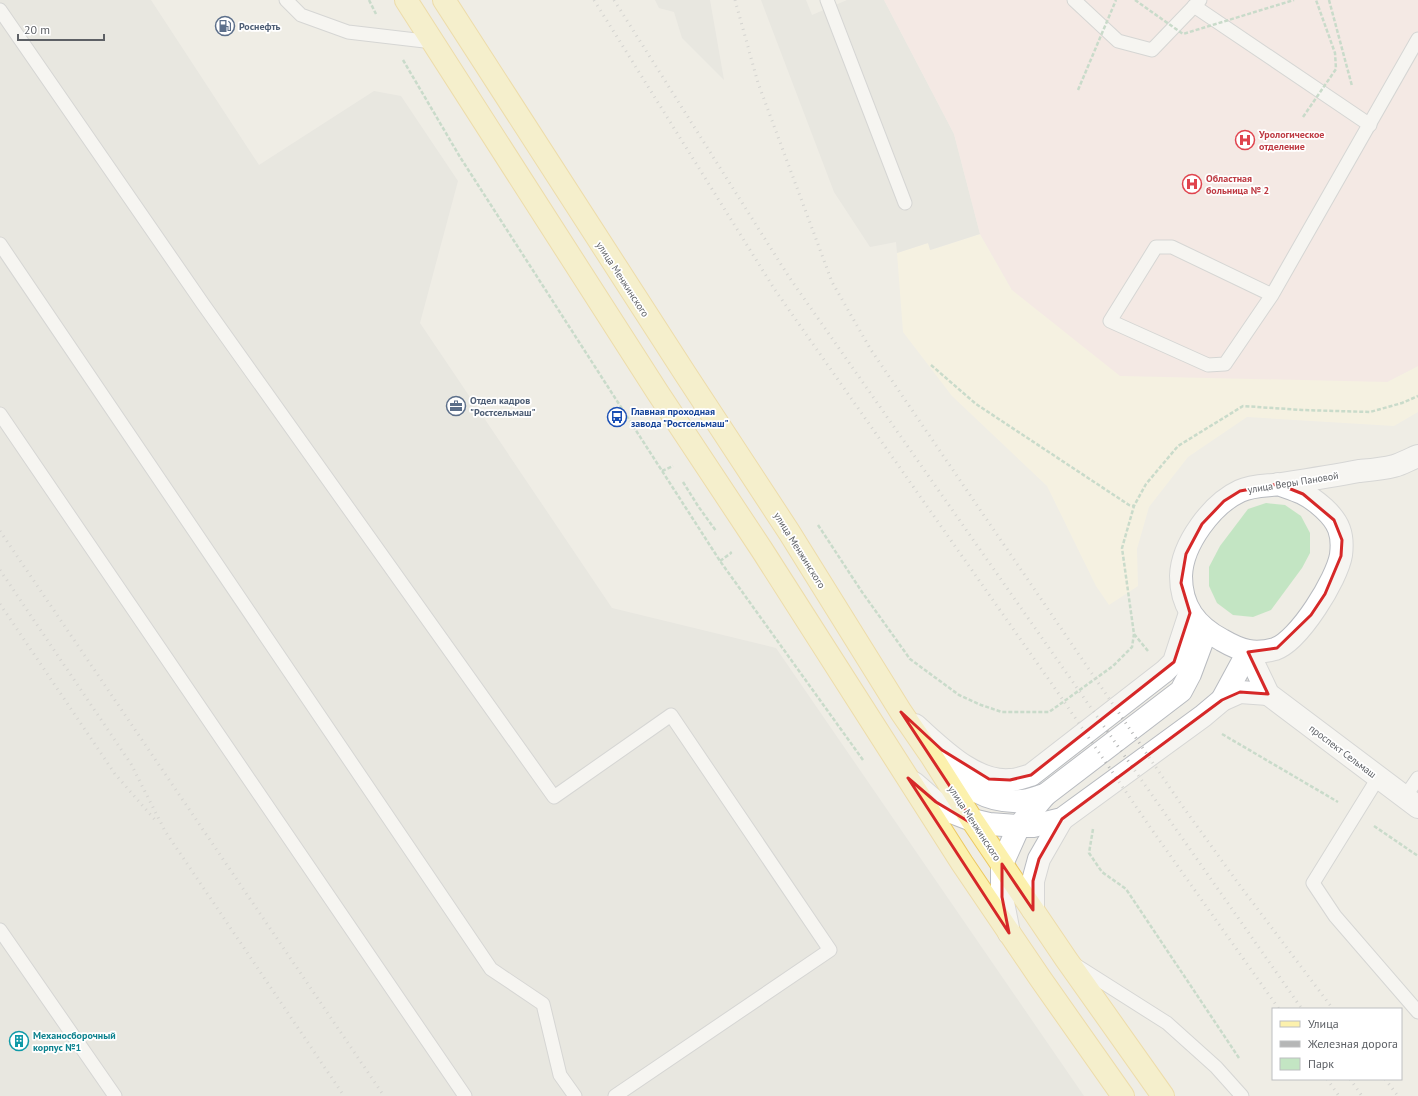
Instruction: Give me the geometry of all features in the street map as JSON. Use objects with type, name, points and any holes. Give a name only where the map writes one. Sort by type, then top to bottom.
[{"type":"main road","points":[[406,0],[962,862],[1123,1096]]},
{"type":"main road","name":"улица Менжинского","points":[[444,0],[677,362],[789,532],[901,712],[1066,960],[1163,1096]]},
{"type":"main road","name":"улица Веры Пановой","points":[[1190,613],[1183,596],[1181,569],[1191,543],[1202,524],[1213,510],[1224,501],[1240,491],[1260,486],[1395,466],[1418,456]]},
{"type":"main road","points":[[1190,613],[1206,631],[1233,646],[1248,652],[1262,652],[1277,648],[1298,631],[1325,594],[1341,556],[1342,540],[1339,529],[1334,520],[1314,501],[1303,494],[1278,484]]},
{"type":"main road","points":[[901,712],[942,750],[966,767],[989,779],[1010,780],[1031,775],[1165,671],[1174,662],[1190,613]]},
{"type":"main road","points":[[1010,933],[1002,897],[1002,864],[1019,826],[1045,795],[1181,691],[1190,674],[1206,631]]},
{"type":"main road","points":[[908,778],[936,802],[954,813],[972,820],[989,824],[1033,826],[1062,819],[1203,716],[1222,700],[1240,692],[1268,694],[1248,652]]},
{"type":"main road","points":[[1222,700],[1248,652]]},
{"type":"main road","name":"проспект Сельмаш","points":[[1268,694],[1411,802]]},
{"type":"main road","points":[[932,757],[962,782],[984,796],[1008,801],[1022,801],[1045,795]]},
{"type":"main road","points":[[1033,910],[1033,881],[1039,859],[1062,819]]},
{"type":"lane","points":[[286,0],[301,15],[348,32],[433,42]]},
{"type":"lane","points":[[827,0],[906,203]]},
{"type":"lane","points":[[1074,0],[1118,41],[1152,50],[1197,3],[1366,122]]},
{"type":"lane","points":[[0,10],[204,304],[554,796],[671,715],[830,950],[616,1096]]},
{"type":"lane","points":[[1272,295],[1172,247],[1156,247],[1110,321],[1208,365],[1225,364],[1272,295],[1366,122],[1418,39]]},
{"type":"lane","points":[[0,244],[491,969],[543,1004],[560,1075],[575,1096]]},
{"type":"lane","points":[[0,414],[465,1096]]},
{"type":"lane","points":[[1378,778],[1312,883],[1335,916],[1418,1012]]},
{"type":"lane","points":[[1411,802],[1418,778]]},
{"type":"lane","points":[[0,930],[115,1096]]},
{"type":"lane","points":[[1066,960],[1085,970],[1167,1023],[1216,1068],[1242,1096]]},
{"type":"path","points":[[369,0],[389,37],[460,157],[662,472],[720,561],[866,764]]},
{"type":"path","points":[[1078,90],[1116,0]]},
{"type":"path","points":[[1135,0],[1183,34],[1294,0]]},
{"type":"path","points":[[1302,117],[1336,68],[1335,53],[1316,0]]},
{"type":"path","points":[[1329,0],[1366,122]]},
{"type":"path","points":[[931,365],[976,404],[1129,505],[1134,506]]},
{"type":"path","points":[[662,472],[673,465],[677,472]]},
{"type":"path","points":[[681,479],[719,535]]},
{"type":"path","points":[[814,520],[862,592],[910,659],[959,695],[981,705],[1002,712],[1049,712],[1113,666],[1132,647],[1134,634]]},
{"type":"path","points":[[720,561],[731,553],[727,547]]},
{"type":"path","points":[[1217,736],[1223,735],[1356,813],[1418,856]]},
{"type":"path","points":[[1094,822],[1089,853],[1102,872],[1126,889],[1243,1064]]},
{"type":"highlighted area","points":[[1278,484],[1303,494],[1334,520],[1342,540],[1341,556],[1325,594],[1311,615],[1277,648],[1248,652],[1268,694],[1240,692],[1222,700],[1062,819],[1039,859],[1033,881],[1033,910],[1002,864],[1002,897],[1009,933],[908,778],[936,802],[976,826],[901,712],[942,750],[989,779],[1010,780],[1031,775],[1174,662],[1190,613],[1181,583],[1186,554],[1202,524],[1224,501],[1240,491]]},
{"type":"shaded area","points":[[0,0],[151,0],[259,165],[374,91],[401,96],[458,181],[420,323],[612,608],[776,648],[1084,1096],[0,1096]]},
{"type":"shaded area","points":[[655,0],[710,0],[724,80],[682,38],[674,12],[659,8]]},
{"type":"shaded area","points":[[761,0],[806,0],[812,15],[847,0],[884,0],[954,134],[980,234],[930,250],[928,243],[897,253],[896,242],[870,247],[834,192]]},
{"type":"shaded area","name":"Областная больница № 2","points":[[884,0],[1418,0],[1418,366],[1387,382],[1120,376],[1012,290],[980,234],[954,134]]},
{"type":"shaded area","points":[[980,234],[1012,290],[1387,382],[1418,366],[1418,412],[1394,426],[1247,417],[1188,457],[1149,507],[1137,549],[1138,586],[1109,605],[1096,586],[1047,486],[952,396],[903,332],[897,253],[928,243],[931,250]]},
{"type":"green space","points":[[1266,503],[1285,505],[1301,516],[1310,533],[1310,553],[1302,568],[1271,610],[1253,617],[1233,615],[1217,603],[1209,586],[1209,567],[1220,546],[1248,509]]},
{"type":"railway","points":[[594,0],[775,290],[1278,1008]]},
{"type":"railway","points":[[614,0],[789,277],[1301,1008]]},
{"type":"railway","points":[[735,0],[758,83],[832,282],[871,350],[1181,804],[1238,883],[1332,1008]]},
{"type":"railway","points":[[0,531],[384,1096]]},
{"type":"railway","points":[[0,570],[131,764],[165,831],[344,1096]]},
{"type":"railway","points":[[0,604],[115,774],[156,821]]},
{"type":"railway","points":[[1328,1080],[1339,1096]]},
{"type":"railway","points":[[1351,1080],[1362,1096]]},
{"type":"railway","points":[[1386,1080],[1398,1096]]},
{"type":"place","name":"Роснефть","points":[[225,26]]},
{"type":"place","name":"Урологическое отделение","points":[[1245,140]]},
{"type":"place","name":"Областная больница № 2","points":[[1192,184]]},
{"type":"place","name":"Отдел кадров \"Ростсельмаш\"","points":[[456,406]]},
{"type":"place","name":"Главная проходная завода \"Ростсельмаш\"","points":[[617,417]]},
{"type":"place","name":"Механосборочный корпус №1","points":[[19,1041]]}]
